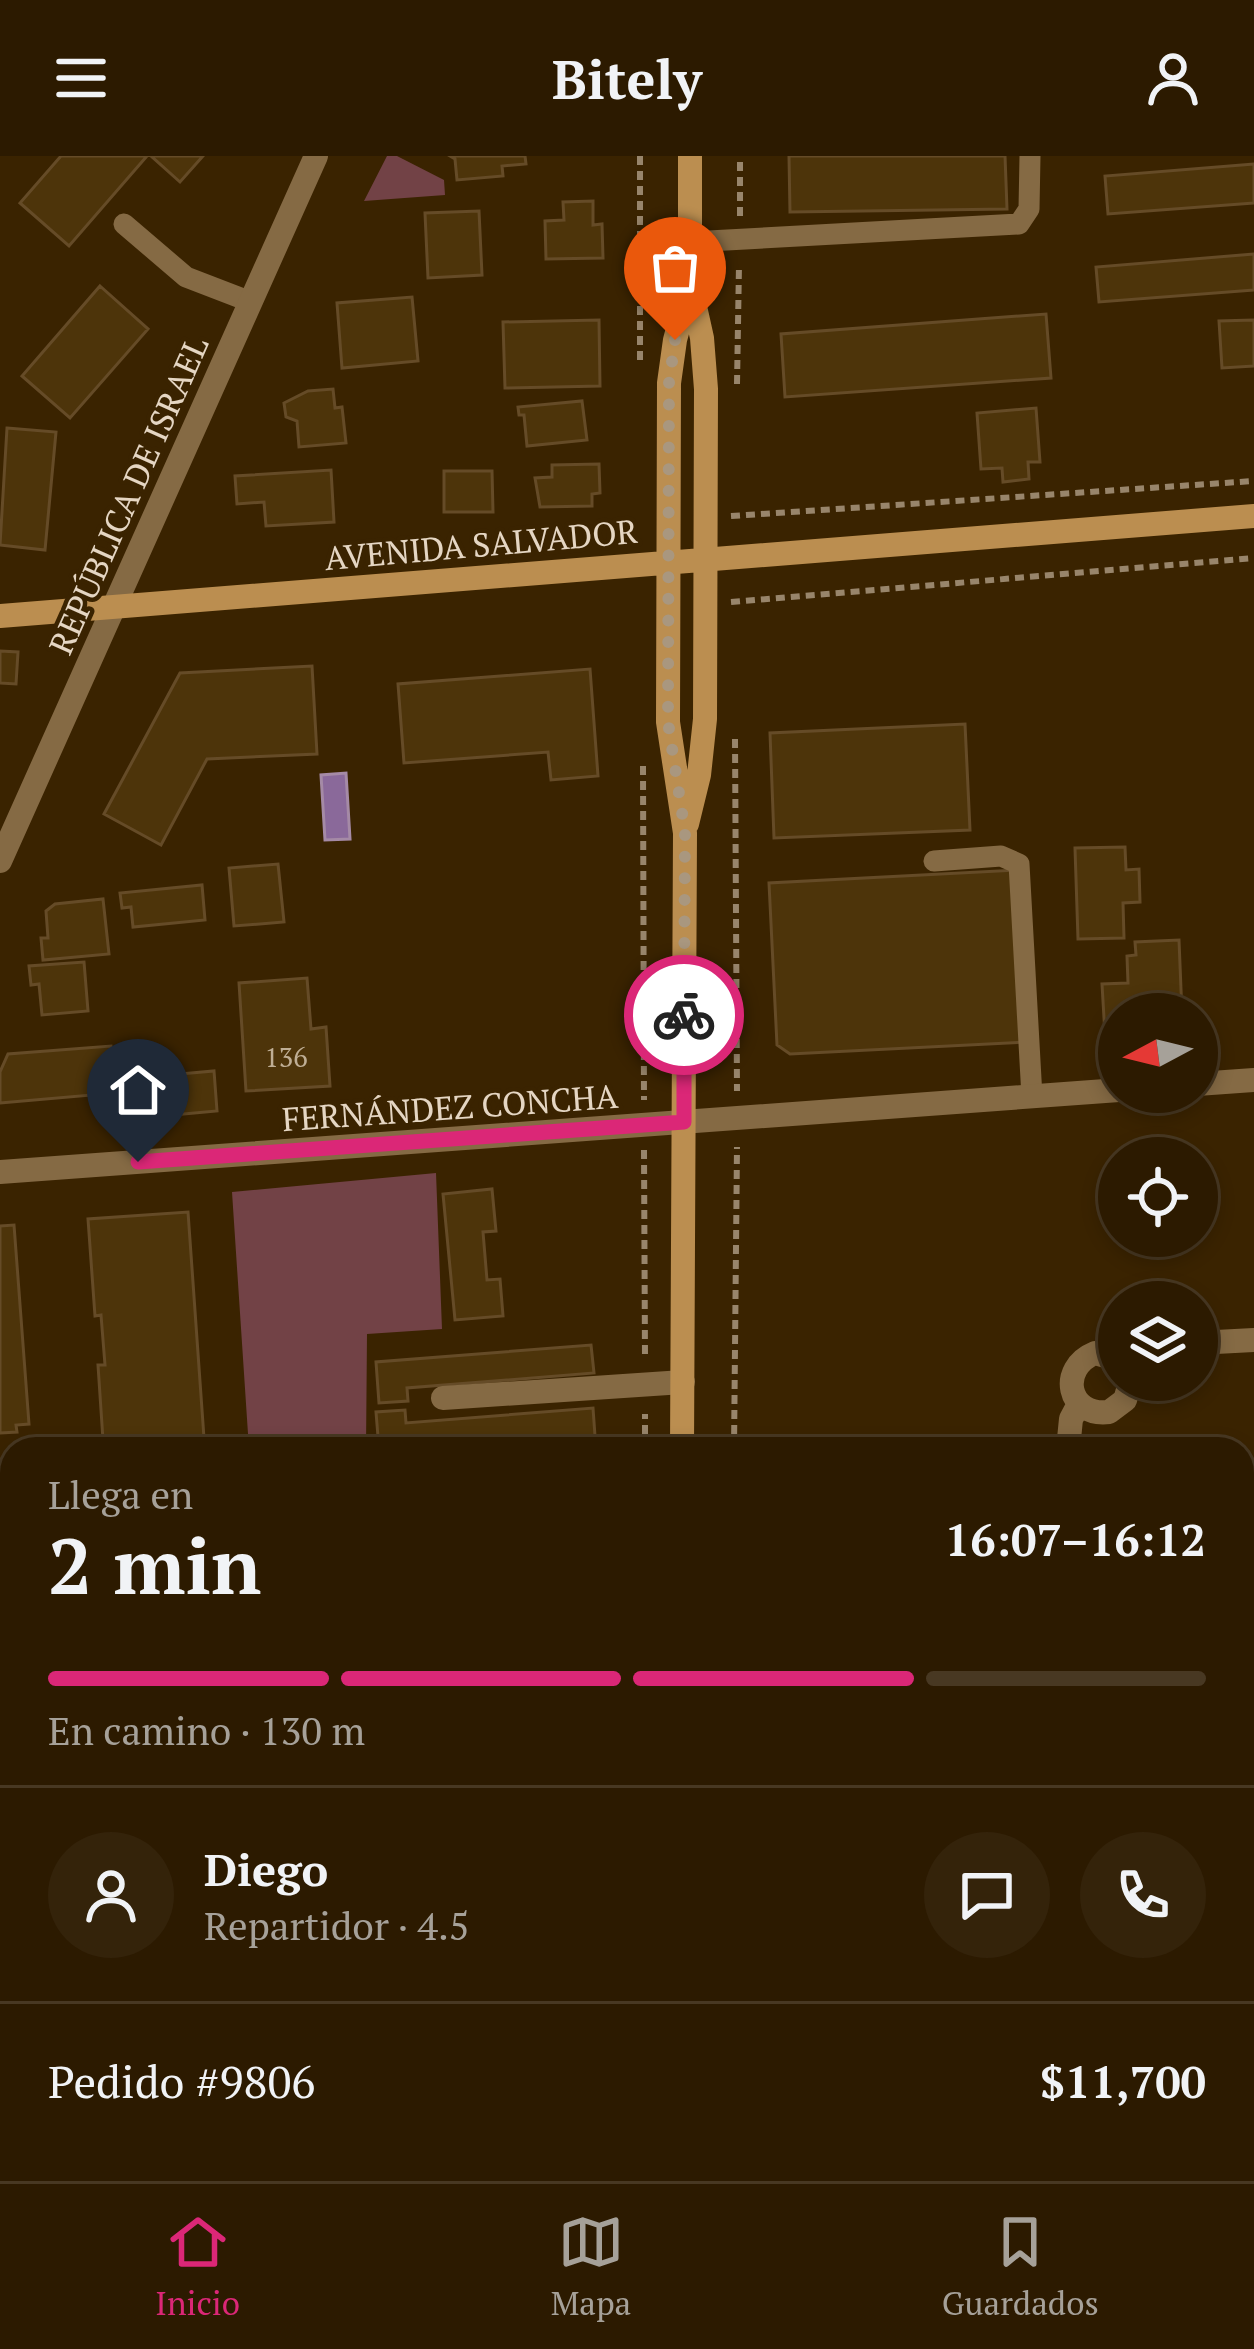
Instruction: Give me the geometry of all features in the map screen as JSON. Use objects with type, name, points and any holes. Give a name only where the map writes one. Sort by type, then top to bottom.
[{"type":"street","name":"REPÚBLICA DE ISRAEL","points":[[0,861],[316,156]]},
{"type":"street","points":[[685,832],[699,775],[705,719],[706,389],[702,338],[690,284],[690,156]]},
{"type":"street","points":[[682,1437],[685,832],[668,722],[669,383],[690,284]]},
{"type":"street","name":"AVENIDA SALVADOR","points":[[0,616],[1254,516]]},
{"type":"street","points":[[1218,1083],[1254,1080]]},
{"type":"street","name":"FERNÁNDEZ CONCHA","points":[[0,1172],[1098,1092]]},
{"type":"street","points":[[1218,1341],[1254,1340]]},
{"type":"street","points":[[1069,1437],[1079,1404],[1071,1378],[1079,1362],[1098,1354]]},
{"type":"street","points":[[443,1398],[682,1382]]},
{"type":"street","points":[[1079,1404],[1098,1413],[1118,1408],[1123,1401]]},
{"type":"lane","points":[[690,242],[1019,224],[1029,209],[1030,156]]},
{"type":"lane","points":[[124,224],[186,277],[251,302]]},
{"type":"lane","points":[[934,861],[1001,856],[1019,864],[1032,1097]]},
{"type":"path","points":[[640,156],[640,362]]},
{"type":"path","points":[[737,402],[740,156]]},
{"type":"path","points":[[704,518],[1254,481]]},
{"type":"path","points":[[734,602],[1254,558]]},
{"type":"path","points":[[734,1437],[735,719]]},
{"type":"path","points":[[643,751],[645,1437]]},
{"type":"shaded area","points":[[387,156],[397,156],[444,180],[445,195],[364,201]]},
{"type":"shaded area","points":[[346,773],[350,839],[325,840],[321,775]]},
{"type":"shaded area","points":[[436,1173],[442,1329],[367,1334],[366,1437],[248,1437],[232,1192]]},
{"type":"building","points":[[61,156],[147,156],[69,246],[20,203]]},
{"type":"building","points":[[151,156],[203,156],[180,182]]},
{"type":"building","points":[[450,156],[525,156],[526,164],[502,166],[503,176],[457,180],[455,159]]},
{"type":"building","points":[[789,156],[1005,156],[1007,209],[790,212]]},
{"type":"building","points":[[1254,164],[1254,203],[1108,214],[1105,176]]},
{"type":"building","points":[[593,201],[593,225],[602,224],[603,258],[546,259],[545,221],[564,220],[563,202]]},
{"type":"building","points":[[479,211],[482,275],[428,278],[425,213]]},
{"type":"building","points":[[1254,254],[1254,290],[1099,302],[1096,267]]},
{"type":"building","points":[[100,286],[148,329],[70,418],[22,376]]},
{"type":"building","points":[[412,297],[418,361],[342,368],[337,303]]},
{"type":"building","points":[[1046,314],[1051,378],[785,397],[781,334]]},
{"type":"building","points":[[599,320],[600,386],[505,388],[503,322]]},
{"type":"building","points":[[1254,320],[1254,366],[1222,368],[1219,321]]},
{"type":"building","points":[[333,389],[335,408],[342,407],[346,443],[299,447],[297,421],[286,417],[284,403],[308,391]]},
{"type":"building","points":[[582,401],[587,440],[527,446],[524,415],[519,415],[518,407]]},
{"type":"building","points":[[1036,408],[1040,462],[1028,462],[1029,479],[1003,482],[1002,468],[981,469],[977,413]]},
{"type":"building","points":[[7,428],[56,432],[45,550],[0,545]]},
{"type":"building","points":[[599,464],[600,493],[592,494],[592,506],[540,507],[535,478],[552,477],[552,465]]},
{"type":"building","points":[[331,470],[334,522],[266,526],[264,502],[237,504],[235,476]]},
{"type":"building","points":[[444,471],[492,471],[493,512],[444,512]]},
{"type":"building","points":[[0,651],[18,652],[16,684],[0,683]]},
{"type":"building","points":[[312,666],[317,754],[207,759],[161,845],[104,814],[180,673]]},
{"type":"building","points":[[590,669],[598,776],[551,780],[548,752],[404,763],[398,684]]},
{"type":"building","points":[[965,724],[970,830],[774,838],[770,733]]},
{"type":"building","points":[[1125,847],[1126,870],[1139,869],[1140,902],[1123,903],[1124,938],[1078,939],[1075,848]]},
{"type":"building","points":[[278,864],[284,922],[234,926],[229,868]]},
{"type":"building","points":[[1017,870],[1026,1042],[790,1054],[777,1045],[769,883]]},
{"type":"building","points":[[202,885],[205,920],[133,927],[131,907],[122,908],[120,893]]},
{"type":"building","points":[[103,899],[109,954],[43,960],[41,938],[48,938],[46,911],[55,904]]},
{"type":"building","points":[[1179,940],[1181,993],[1103,993],[1102,984],[1128,983],[1127,956],[1136,955],[1135,942]]},
{"type":"building","points":[[84,962],[88,1011],[42,1015],[39,984],[31,985],[29,966]]},
{"type":"building","points":[[307,978],[311,1029],[326,1027],[330,1086],[246,1091],[239,983]]},
{"type":"building","points":[[111,1046],[115,1093],[0,1103],[0,1072],[8,1054]]},
{"type":"building","points":[[214,1071],[217,1111],[161,1116],[157,1076]]},
{"type":"building","points":[[492,1189],[496,1231],[483,1232],[487,1280],[500,1279],[503,1316],[455,1320],[443,1194]]},
{"type":"building","points":[[188,1212],[204,1437],[103,1437],[98,1365],[105,1365],[101,1315],[95,1316],[88,1219]]},
{"type":"building","points":[[14,1225],[29,1424],[16,1425],[17,1432],[0,1433],[0,1226]]},
{"type":"building","points":[[591,1345],[594,1373],[407,1388],[408,1401],[379,1403],[376,1362]]},
{"type":"building","points":[[593,1408],[595,1436],[378,1437],[376,1412],[405,1410],[406,1423]]},
{"type":"way so far","points":[[675,340],[669,383],[668,722],[685,832],[684,1015]]},
{"type":"route","points":[[138,1162],[684,1122],[684,1015]]}]
